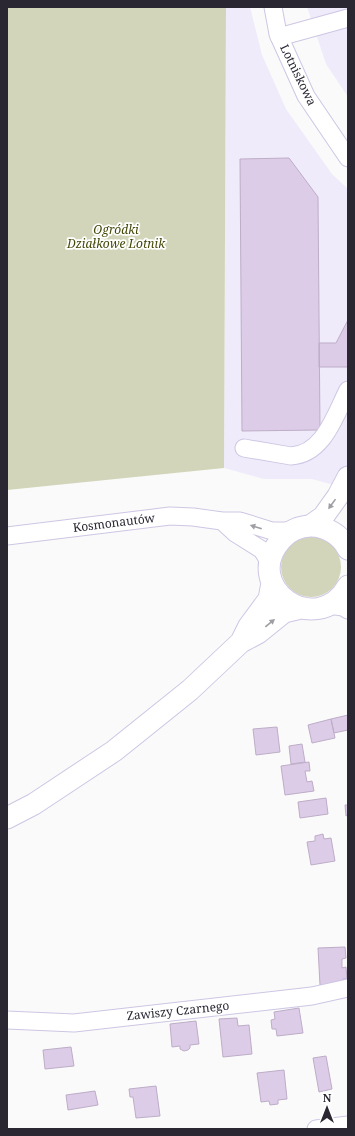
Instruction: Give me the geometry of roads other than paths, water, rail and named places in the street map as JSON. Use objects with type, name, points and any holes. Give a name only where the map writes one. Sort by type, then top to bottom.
[{"type":"main road","points":[[241,642],[268,599],[272,553],[276,544],[283,537],[323,517],[338,496],[348,477]]},
{"type":"main road","points":[[347,546],[346,528],[348,522]]},
{"type":"main road","points":[[301,529],[320,527],[330,530],[347,546]]},
{"type":"main road","points":[[271,573],[277,591],[283,599],[301,608],[310,609],[339,607],[338,600],[348,586]]},
{"type":"main road","points":[[7,818],[34,804],[114,751],[190,690],[241,642],[258,633],[284,612],[301,608]]},
{"type":"street","name":"Lotniskowa","points":[[273,7],[279,37],[306,96],[348,158]]},
{"type":"street","points":[[279,37],[348,18]]},
{"type":"street","points":[[244,448],[299,456],[318,444],[324,437],[348,390]]},
{"type":"street","name":"Kosmonautów","points":[[7,536],[170,516],[193,517],[222,521],[240,521],[272,531],[301,529]]},
{"type":"street","points":[[222,521],[235,532],[262,550],[271,573]]},
{"type":"street","name":"Zawiszy Czarnego","points":[[7,1020],[74,1023],[312,996],[348,988]]},
{"type":"street","points":[[316,1129],[348,1125]]},
{"type":"park label","name":"Ogródki Działkowe Lotnik","points":[[116,237]]}]
